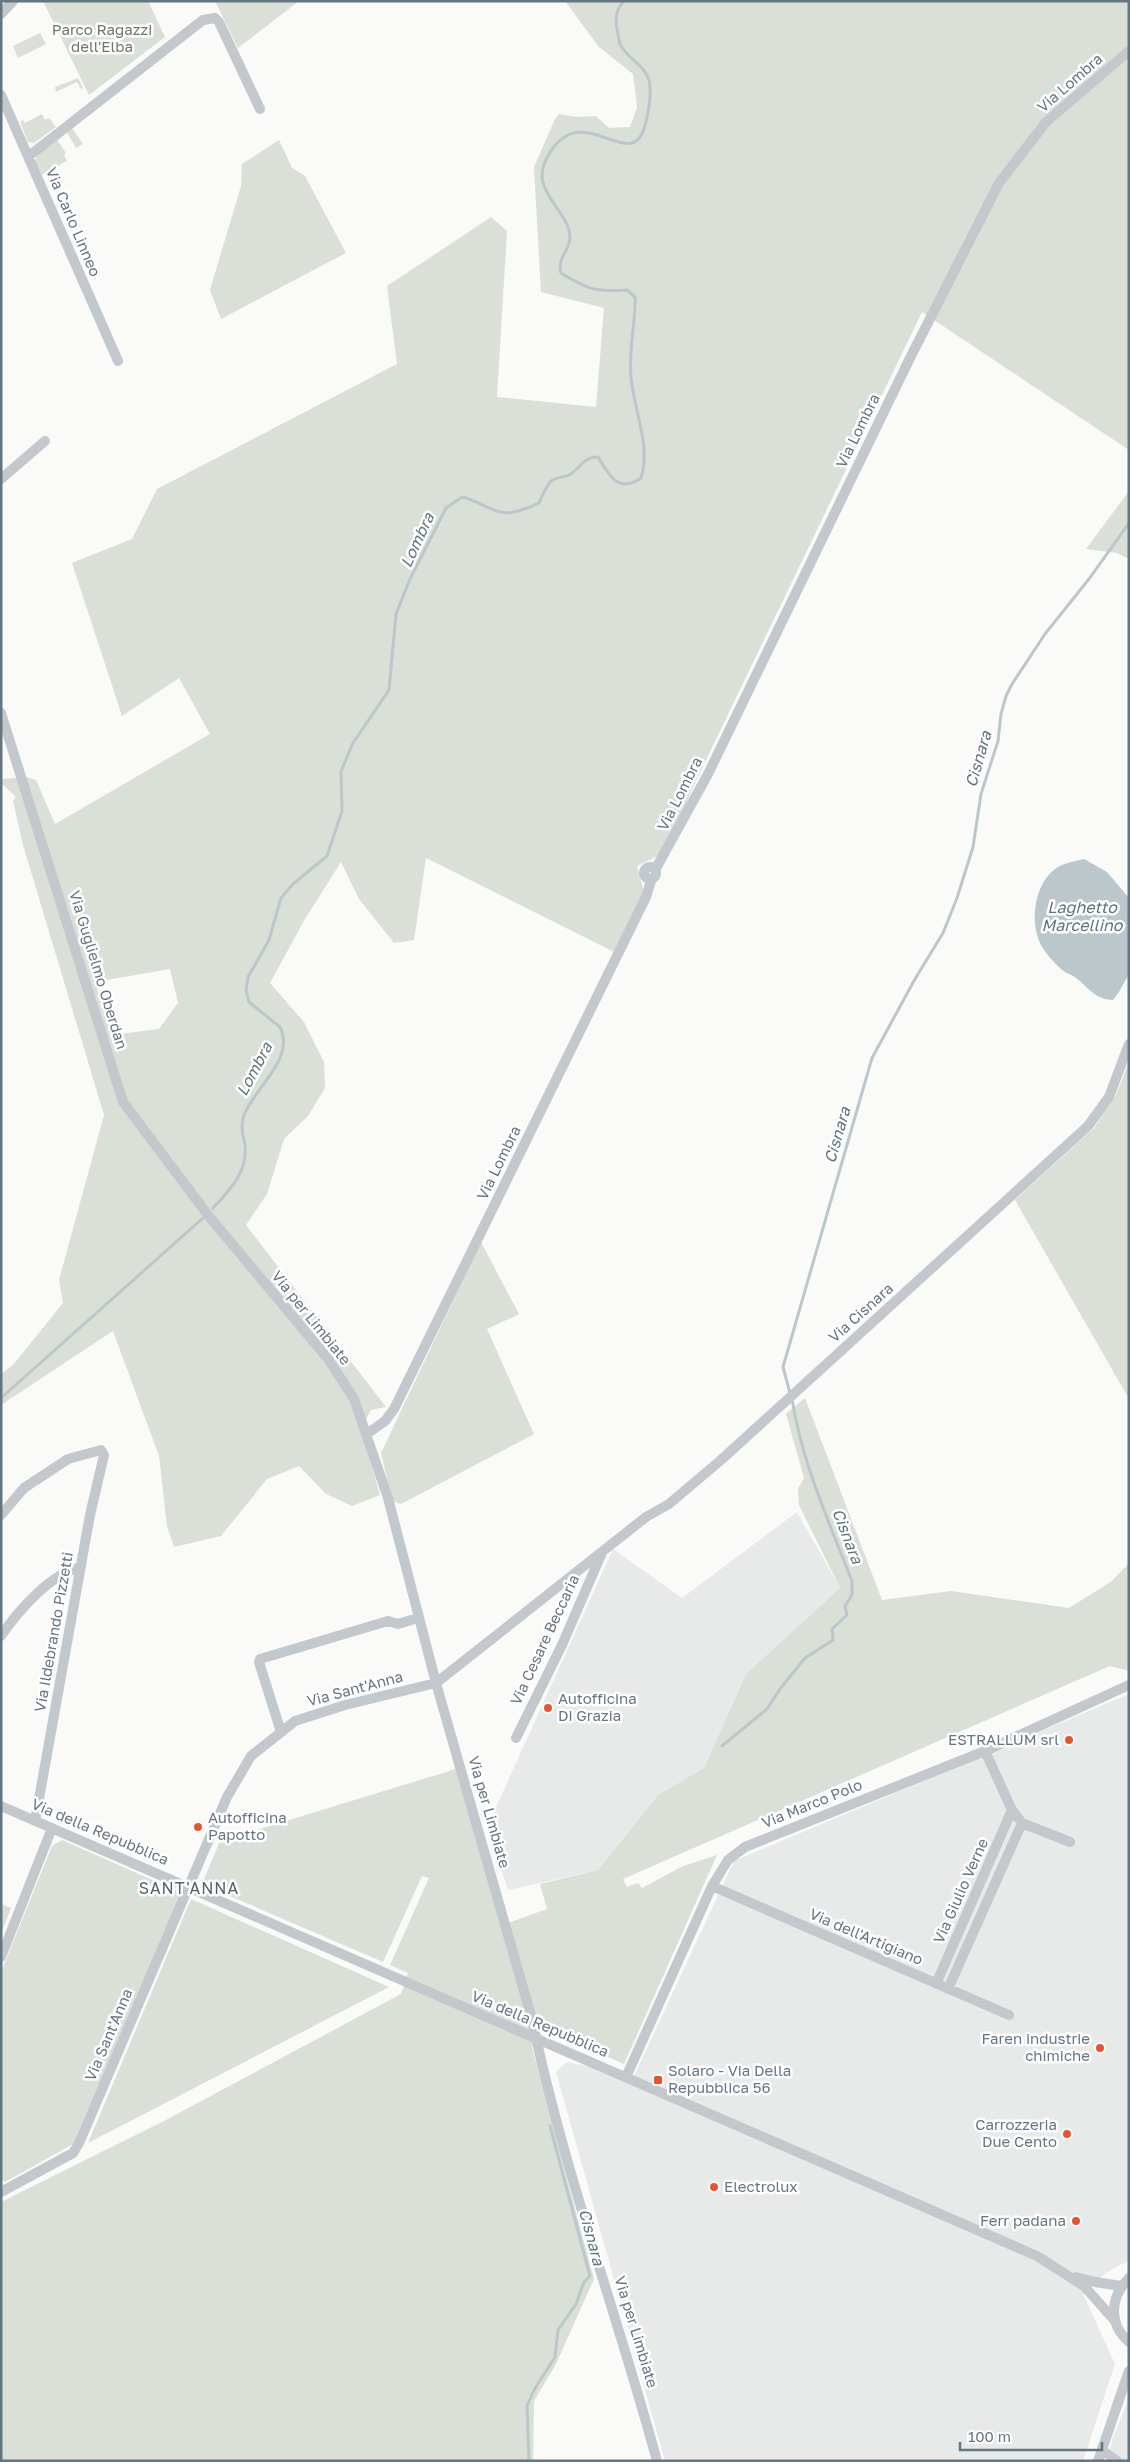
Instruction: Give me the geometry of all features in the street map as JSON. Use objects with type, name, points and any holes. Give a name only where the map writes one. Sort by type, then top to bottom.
[{"type":"street","points":[[1,14],[13,1]]},
{"type":"street","points":[[29,156],[203,20],[209,18],[215,18],[219,22],[260,109]]},
{"type":"street","name":"Via Lombra","points":[[367,1434],[385,1421],[394,1409],[646,897],[652,873],[662,859],[708,774],[906,366],[1000,183],[1046,122],[1129,51]]},
{"type":"street","name":"Via Carlo Linneo","points":[[1,95],[118,361]]},
{"type":"street","points":[[1,479],[45,441]]},
{"type":"street","name":"Via Guglielmo Oberdan","points":[[1,713],[123,1102],[208,1215]]},
{"type":"street","name":"Via Cisnara","points":[[576,1573],[646,1517],[669,1504],[795,1394],[1088,1126],[1109,1097],[1129,1044]]},
{"type":"street","name":"Via per Limbiate","points":[[208,1215],[329,1360],[354,1399],[367,1434],[388,1498],[418,1618],[584,2213],[658,2461]]},
{"type":"street","name":"Via Ildebrando Pizzetti","points":[[1,1515],[24,1488],[68,1459],[101,1450],[104,1455],[90,1515],[35,1821]]},
{"type":"street","name":"Via Cesare Beccaria","points":[[516,1738],[562,1645],[601,1554]]},
{"type":"street","points":[[1,1636],[52,1580],[69,1569],[81,1567]]},
{"type":"street","name":"Via Sant'Anna","points":[[3,2188],[73,2152],[79,2143],[239,1773],[251,1756],[296,1722],[316,1714],[436,1683],[576,1573]]},
{"type":"street","points":[[281,1732],[259,1662],[260,1659],[388,1621],[398,1624],[418,1618]]},
{"type":"street","name":"Via Marco Polo","points":[[626,2077],[712,1886],[728,1860],[744,1847],[985,1750],[1129,1685]]},
{"type":"street","points":[[985,1750],[1012,1810],[1022,1824],[1070,1842]]},
{"type":"street","name":"Via della Repubblica","points":[[1,1806],[190,1886],[1037,2256],[1084,2286],[1114,2321],[1119,2332],[1129,2342]]},
{"type":"street","name":"Via Giulio Verne","points":[[936,1984],[1012,1810]]},
{"type":"street","name":"Via Giulio Verne","points":[[948,1989],[1022,1824]]},
{"type":"street","points":[[1,1957],[52,1828]]},
{"type":"street","name":"Via dell'Artigiano","points":[[712,1886],[1009,2015]]},
{"type":"street","name":"Via della Repubblica","points":[[1065,2273],[1095,2282],[1125,2282]]},
{"type":"street","points":[[1114,2321],[1115,2297],[1125,2282]]},
{"type":"street","points":[[1098,2461],[1129,2372]]},
{"type":"street","points":[[1102,2450],[1117,2461]]},
{"type":"shaded area","points":[[797,1512],[840,1588],[746,1674],[704,1768],[658,1795],[598,1870],[508,1890],[487,1827],[613,1549],[682,1598]]},
{"type":"shaded area","points":[[1129,1694],[1129,2260],[1106,2273],[1083,2294],[1115,2364],[1083,2461],[665,2461],[556,2072],[567,2062],[634,2076],[734,1861]]},
{"type":"shaded area","points":[[1129,2398],[1129,2461],[1108,2461],[1112,2440]]},
{"type":"green space","name":"Parco Ragazzi dell'Elba","points":[[43,1],[148,1],[165,37],[89,95]]},
{"type":"green space","points":[[215,1],[299,1],[238,48]]},
{"type":"green space","points":[[565,1],[1129,1],[1129,450],[922,312],[694,785],[664,853],[637,866],[644,892],[614,952],[426,858],[414,940],[394,943],[359,899],[341,862],[305,919],[270,983],[304,1022],[324,1062],[325,1088],[308,1116],[284,1139],[267,1194],[246,1225],[386,1407],[371,1410],[361,1428],[380,1495],[352,1506],[326,1494],[299,1466],[267,1479],[221,1536],[174,1547],[167,1526],[159,1456],[113,1331],[1,1405],[1,1374],[13,1365],[63,1303],[59,1280],[104,1115],[23,845],[13,801],[16,797],[1,783],[1,779],[27,777],[36,780],[55,824],[210,734],[179,678],[122,716],[72,563],[132,539],[157,489],[397,364],[387,286],[491,217],[507,231],[497,397],[596,407],[604,308],[541,292],[534,167],[559,114],[576,117],[596,116],[609,128],[630,127],[637,107],[633,74],[599,47]],"holes":[[[170,969],[178,1003],[159,1029],[112,1035],[95,982]]]},
{"type":"green space","points":[[40,33],[46,44],[18,58],[13,46]]},
{"type":"green space","points":[[78,78],[83,88],[81,89],[77,82],[56,92],[55,87]]},
{"type":"green space","points":[[42,114],[45,120],[49,118],[56,127],[34,143],[28,142],[20,122],[23,120],[25,123]]},
{"type":"green space","points":[[72,128],[83,144],[76,148],[66,131]]},
{"type":"green space","points":[[56,138],[66,153],[64,155],[67,161],[42,175],[35,162],[38,151]]},
{"type":"green space","points":[[279,140],[292,168],[305,176],[346,253],[221,319],[210,290],[241,186],[242,164]]},
{"type":"green space","points":[[1129,491],[1129,559],[1117,553],[1086,549]]},
{"type":"green space","points":[[1129,1062],[1129,1399],[1015,1200],[1094,1128],[1116,1095]]},
{"type":"green space","points":[[481,1242],[519,1314],[487,1329],[534,1434],[401,1504],[392,1501],[381,1453]]},
{"type":"green space","points":[[805,1398],[882,1600],[951,1591],[1069,1608],[1112,1581],[1129,1563],[1129,1671],[1110,1666],[623,1879],[627,1887],[638,1883],[642,1888],[683,1866],[717,1855],[624,2064],[542,2028],[532,2047],[594,2279],[556,2364],[534,2401],[533,2461],[1,2461],[1,2202],[164,2121],[401,1994],[408,1973],[390,1965],[429,1878],[422,1876],[383,1962],[202,1884],[220,1841],[456,1769],[505,1924],[547,1909],[540,1884],[598,1870],[658,1795],[704,1768],[746,1674],[840,1588],[799,1505],[798,1489],[804,1478],[786,1414]]},
{"type":"green space","points":[[62,1840],[177,1891],[179,1898],[73,2144],[5,2182],[1,2179],[1,1972],[52,1846]]},
{"type":"green space","points":[[191,1899],[389,1987],[88,2143]]},
{"type":"green space","points":[[1,1904],[11,1908],[1,1934]]},
{"type":"water","name":"Laghetto Marcellino","points":[[1084,859],[1107,872],[1129,898],[1129,974],[1113,1000],[1096,995],[1075,977],[1059,967],[1044,950],[1036,929],[1036,906],[1038,894],[1043,883],[1058,867]]},
{"type":"waterway","name":"Lombra","points":[[213,1208],[241,1172],[245,1155],[242,1127],[244,1115],[272,1073],[283,1050],[280,1027],[249,1002],[246,990],[248,977],[269,940],[281,898],[293,884],[327,856],[342,811],[341,772],[353,743],[389,690],[396,614],[410,579],[446,508],[462,497],[504,513],[525,509],[539,503],[552,480],[569,475],[593,457],[598,457],[610,476],[620,483],[626,484],[641,478],[644,466],[643,441],[630,367],[635,297],[627,290],[607,291],[592,289],[561,273],[562,259],[570,238],[568,227],[544,187],[542,175],[545,163],[553,148],[566,136],[579,132],[629,144],[637,140],[644,129],[649,104],[649,80],[647,74],[626,53],[620,44],[616,17],[619,7],[624,1]]},
{"type":"waterway","name":"Cisnara","points":[[790,1393],[783,1367],[872,1058],[915,979],[943,933],[957,898],[973,847],[981,794],[998,741],[1001,714],[1006,696],[1045,634],[1089,579],[1129,523]]},
{"type":"waterway","name":"Lombra","points":[[1,1398],[203,1218]]},
{"type":"waterway","name":"Cisnara","points":[[722,1746],[767,1709],[780,1689],[805,1658],[833,1640],[832,1629],[847,1615],[845,1606],[852,1595],[852,1581],[809,1469],[792,1399]]},
{"type":"waterway","name":"Cisnara","points":[[529,2461],[527,2406],[534,2390],[555,2357],[558,2330],[576,2304],[584,2282],[590,2276],[550,2126]]},
{"type":"place","name":"Autofficina Di Grazia","points":[[548,1708]]},
{"type":"place","name":"ESTRALLUM srl","points":[[1069,1740]]},
{"type":"place","name":"Autofficina Papotto","points":[[198,1827]]},
{"type":"place","name":"Faren industrie chimiche","points":[[1100,2048]]},
{"type":"place","name":"Solaro - Via Della Repubblica 56","points":[[658,2080]]},
{"type":"place","name":"Carrozzeria Due Cento","points":[[1067,2134]]},
{"type":"place","name":"Electrolux","points":[[714,2187]]},
{"type":"place","name":"Ferr padana","points":[[1076,2221]]},
{"type":"district","name":"SANT'ANNA","points":[[189,1888]]}]
